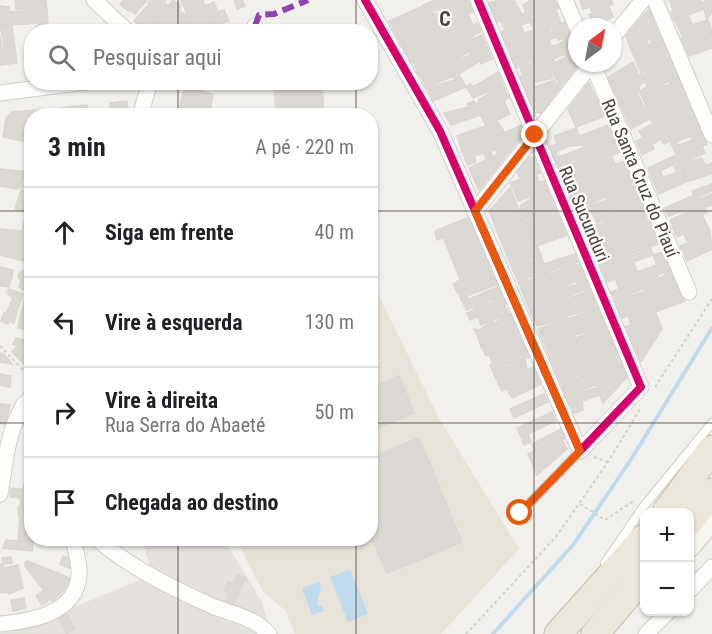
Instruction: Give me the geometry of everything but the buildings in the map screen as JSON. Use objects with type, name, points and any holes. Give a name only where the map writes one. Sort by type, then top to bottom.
[{"type":"highway","points":[[670,508],[712,449]]},
{"type":"highway","points":[[694,516],[712,492]]},
{"type":"highway","points":[[558,634],[640,544]]},
{"type":"highway","points":[[595,634],[640,582]]},
{"type":"main road","points":[[694,541],[712,520]]},
{"type":"main road","points":[[606,634],[640,599]]},
{"type":"street","points":[[94,0],[120,24]]},
{"type":"street","points":[[365,0],[440,131],[580,451]]},
{"type":"street","name":"Rua Sucunduri","points":[[478,0],[641,387],[580,451]]},
{"type":"street","points":[[565,0],[573,18]]},
{"type":"street","points":[[622,26],[643,0]]},
{"type":"street","points":[[655,0],[712,135]]},
{"type":"street","points":[[475,211],[585,72]]},
{"type":"street","name":"Rua Santa Cruz do Piauí","points":[[596,72],[689,292]]},
{"type":"street","points":[[0,93],[24,90]]},
{"type":"street","points":[[142,108],[148,90]]},
{"type":"street","points":[[0,494],[15,421],[24,406]]},
{"type":"street","points":[[0,624],[42,616],[61,607],[72,597],[80,572],[75,546]]},
{"type":"street","points":[[107,546],[143,571],[212,606],[248,618],[269,634]]},
{"type":"street","points":[[694,586],[712,567]]},
{"type":"street","points":[[646,634],[664,616]]},
{"type":"lane","points":[[602,568],[644,506],[712,423]]},
{"type":"lane","points":[[520,513],[580,451]]},
{"type":"lane","points":[[558,634],[596,577]]},
{"type":"path","points":[[654,388],[712,299]]},
{"type":"path","points":[[0,346],[24,371]]},
{"type":"path","points":[[466,634],[555,538],[580,504],[642,407]]},
{"type":"path","points":[[580,504],[605,520]]},
{"type":"shaded area","points":[[378,294],[439,418],[519,549],[441,634],[295,634],[285,610],[263,592],[240,546],[378,546]]},
{"type":"shaded area","points":[[144,546],[228,546],[262,602],[271,634],[0,634],[0,630],[37,622],[153,575]]},
{"type":"water","points":[[350,569],[368,614],[348,622],[330,577]]},
{"type":"water","points":[[319,582],[321,589],[317,602],[318,607],[322,605],[324,611],[312,615],[302,588]]},
{"type":"waterway","points":[[493,634],[573,545],[630,461],[712,328]]},
{"type":"marked path","points":[[256,24],[259,15],[274,14],[308,0]]},
{"type":"cycle path","points":[[365,0],[440,131],[580,451],[641,387],[478,0]]},
{"type":"route","points":[[520,513],[580,451],[475,211],[535,135]]}]
